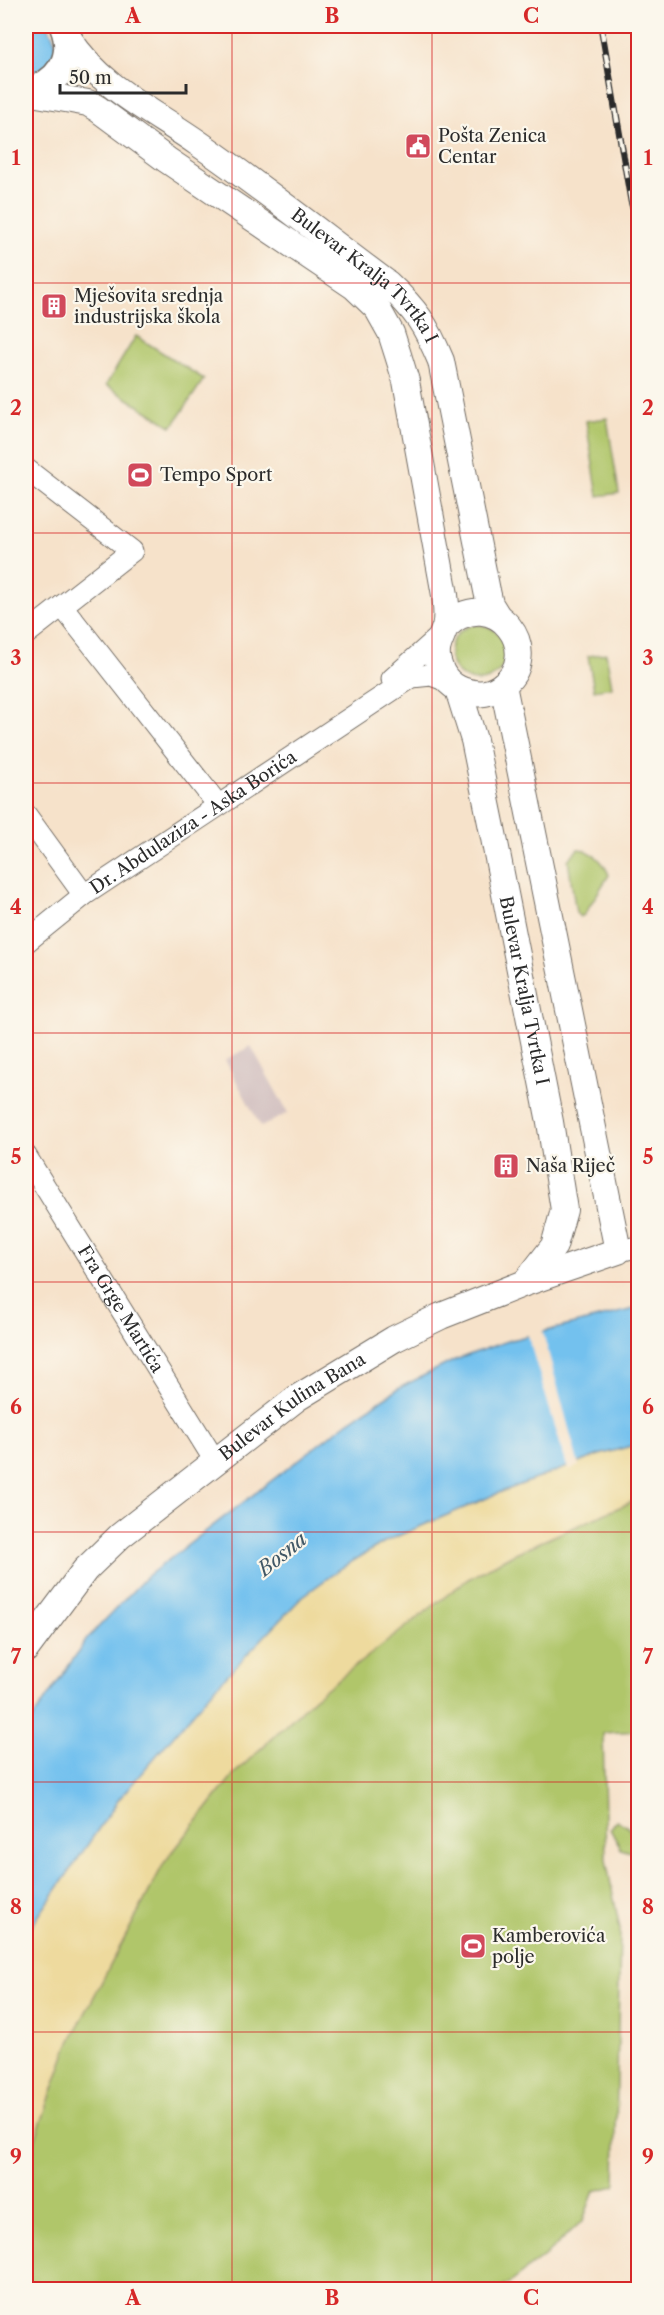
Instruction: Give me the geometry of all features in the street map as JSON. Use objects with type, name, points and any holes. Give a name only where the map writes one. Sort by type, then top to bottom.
[{"type":"main road","points":[[26,92],[41,88],[59,74],[69,54],[68,31]]},
{"type":"street","name":"Bulevar Kralja Tvrtka I","points":[[68,31],[82,60],[102,80],[226,164],[388,284],[415,310],[427,327],[441,361],[490,604],[498,617],[514,633],[519,655],[516,667],[503,685]]},
{"type":"street","name":"Bulevar Kralja Tvrtka I","points":[[26,92],[88,103],[98,109],[174,165],[355,287],[377,308],[391,333],[406,381],[445,595],[437,661],[453,685],[474,740],[550,1122],[564,1210],[554,1246],[525,1283]]},
{"type":"street","points":[[26,469],[132,551],[26,634]]},
{"type":"street","points":[[62,606],[218,805]]},
{"type":"street","points":[[442,632],[453,619],[475,611],[498,617]]},
{"type":"street","name":"Dr. Abdulaziza - Aska Borića","points":[[364,707],[442,632]]},
{"type":"street","name":"Dr. Abdulaziza - Aska Borića","points":[[26,942],[84,895],[412,677],[432,675],[453,685]]},
{"type":"street","points":[[453,685],[480,693],[503,685],[618,1252],[580,1249],[564,1210]]},
{"type":"street","points":[[26,815],[84,895]]},
{"type":"street","name":"Fra Grge Martića","points":[[26,1156],[215,1461]]},
{"type":"street","name":"Bulevar Kulina Bana","points":[[26,1649],[85,1570],[120,1536],[297,1398],[394,1339],[441,1317],[525,1283],[618,1252]]},
{"type":"shaded area","points":[[251,1046],[288,1113],[261,1127],[225,1060]]},
{"type":"green space","name":"Tempo Sport","points":[[136,336],[204,379],[172,427],[106,385]]},
{"type":"green space","points":[[607,418],[619,493],[598,496],[586,421]]},
{"type":"green space","points":[[472,625],[484,625],[494,629],[502,637],[506,653],[502,669],[494,677],[484,681],[472,681],[462,677],[454,669],[450,659],[450,647],[454,637],[462,629]]},
{"type":"green space","points":[[606,653],[612,687],[594,690],[588,656]]},
{"type":"green space","points":[[578,849],[597,858],[609,875],[584,915],[580,917],[576,913],[568,860]]},
{"type":"green space","name":"Kamberovića polje","points":[[638,1499],[638,1731],[603,1733],[606,1860],[620,1929],[615,2186],[594,2191],[583,2220],[548,2253],[501,2289],[26,2290],[26,2198],[35,2140],[68,2046],[164,1863],[234,1774],[314,1698],[415,1619],[468,1579],[513,1554]]},
{"type":"green space","points":[[617,1820],[629,1828],[635,1842],[631,1852],[621,1849],[610,1829]]},
{"type":"sand","points":[[638,1444],[638,1499],[513,1554],[468,1579],[314,1698],[234,1774],[164,1863],[68,2046],[35,2140],[26,2132],[26,1934],[119,1799],[210,1693],[303,1596],[343,1567],[386,1541],[501,1492],[599,1455]]},
{"type":"water","points":[[26,26],[48,26],[56,43],[51,65],[26,80]]},
{"type":"water","name":"Bosna","points":[[638,1308],[638,1444],[599,1455],[501,1492],[386,1541],[343,1567],[303,1596],[210,1693],[119,1799],[26,1934],[26,1728],[87,1639],[145,1578],[349,1421],[401,1387],[455,1360],[507,1341]]},
{"type":"pier","points":[[542,1329],[579,1466],[568,1470],[527,1333]]},
{"type":"railway","points":[[601,26],[631,201],[638,225]]},
{"type":"place","name":"Pošta Zenica Centar","points":[[418,146]]},
{"type":"place","name":"Mješovita srednja industrijska škola","points":[[54,306]]},
{"type":"place","name":"Tempo Sport","points":[[140,475]]},
{"type":"place","name":"Naša Riječ","points":[[506,1166]]},
{"type":"place","name":"Kamberovića polje","points":[[473,1946]]}]
